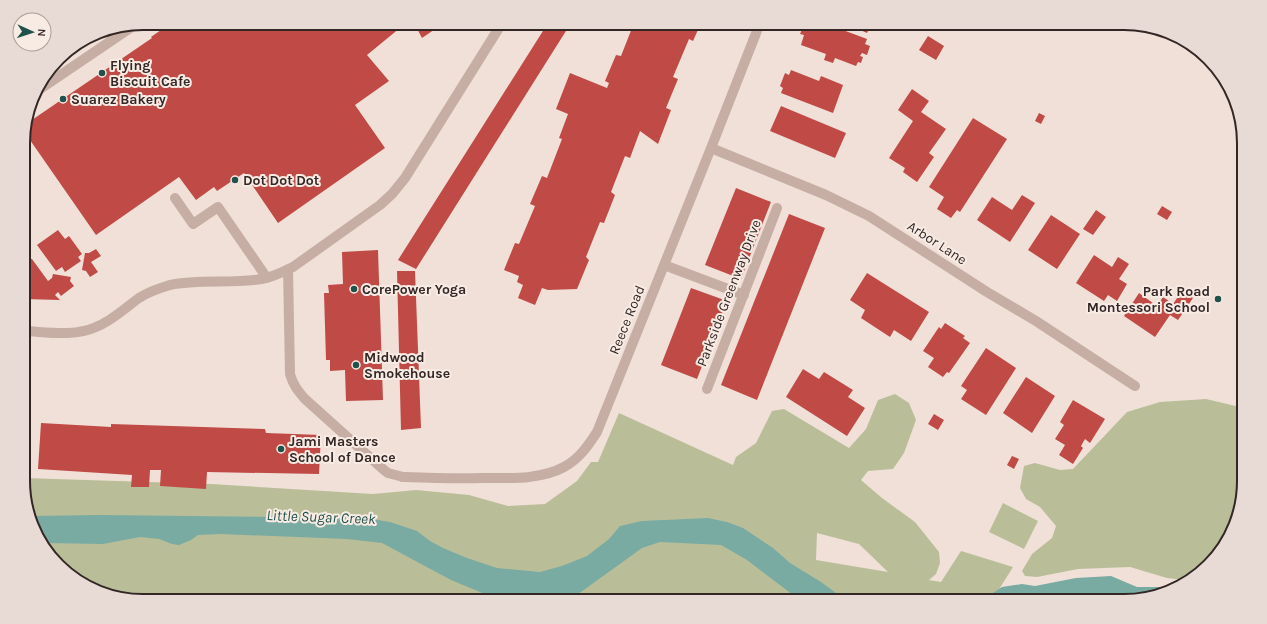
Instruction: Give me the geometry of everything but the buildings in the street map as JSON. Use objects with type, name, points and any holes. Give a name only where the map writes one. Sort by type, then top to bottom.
[{"type":"street","points":[[30,331],[66,333],[81,332],[110,320],[141,297],[161,288],[188,283],[242,281],[267,278],[279,274],[312,254],[392,194],[405,178],[498,30]]},
{"type":"street","name":"Reece Road","points":[[288,269],[290,374],[293,384],[305,399],[388,473],[431,479],[508,478],[533,476],[563,467],[576,459],[588,446],[597,432],[757,30]]},
{"type":"street","points":[[46,86],[125,31]]},
{"type":"street","name":"Arbor Lane","points":[[711,148],[841,201],[869,216],[987,292],[1036,321],[1135,386]]},
{"type":"street","points":[[175,198],[193,224],[218,207],[267,278]]},
{"type":"street","name":"Parkside Greenway Drive","points":[[707,389],[777,208]]},
{"type":"street","points":[[664,265],[744,295]]},
{"type":"green space","points":[[895,394],[909,403],[916,420],[904,453],[893,469],[868,471],[861,480],[882,498],[915,522],[939,552],[940,563],[936,574],[929,580],[941,582],[961,551],[1013,567],[998,591],[1016,594],[128,593],[107,588],[93,582],[80,575],[58,556],[42,531],[36,517],[31,496],[30,478],[211,484],[373,494],[416,490],[469,495],[508,506],[545,504],[577,481],[591,462],[598,462],[619,413],[733,465],[736,457],[756,443],[772,411],[784,409],[849,448],[866,429],[878,400]],"holes":[[[817,533],[859,544],[888,572],[816,560]]]},
{"type":"green space","points":[[1206,399],[1237,406],[1236,496],[1231,517],[1225,531],[1209,556],[1199,566],[1179,579],[1167,578],[1130,567],[1078,569],[1037,577],[1025,576],[1022,571],[1032,554],[1052,538],[1056,526],[1040,507],[1026,499],[1020,488],[1024,466],[1035,463],[1060,470],[1073,469],[1127,412],[1160,402]]},
{"type":"green space","points":[[1003,503],[1038,521],[1024,549],[989,532]]},
{"type":"water","points":[[101,515],[365,518],[390,522],[417,531],[430,541],[443,548],[497,568],[540,572],[562,566],[587,556],[609,539],[620,526],[642,521],[708,518],[727,522],[743,528],[773,548],[790,563],[837,594],[792,594],[747,560],[721,545],[660,542],[642,548],[577,594],[485,594],[451,580],[382,543],[347,539],[220,534],[198,535],[179,545],[159,539],[140,537],[103,544],[49,543],[36,516]]},
{"type":"water","points":[[1111,576],[1137,587],[1162,587],[1132,594],[992,594],[1002,587],[1022,584],[1035,586],[1076,578]]},
{"type":"place","name":"Flying Biscuit Cafe","points":[[102,73]]},
{"type":"place","name":"Suarez Bakery","points":[[63,99]]},
{"type":"place","name":"Dot Dot Dot","points":[[235,180]]},
{"type":"place","name":"CorePower Yoga","points":[[354,289]]},
{"type":"place","name":"Park Road Montessori School","points":[[1218,299]]},
{"type":"place","name":"Midwood Smokehouse","points":[[356,365]]},
{"type":"place","name":"Jami Masters School of Dance","points":[[281,449]]},
{"type":"water label","name":"Little Sugar Creek","points":[[321,517]]}]
